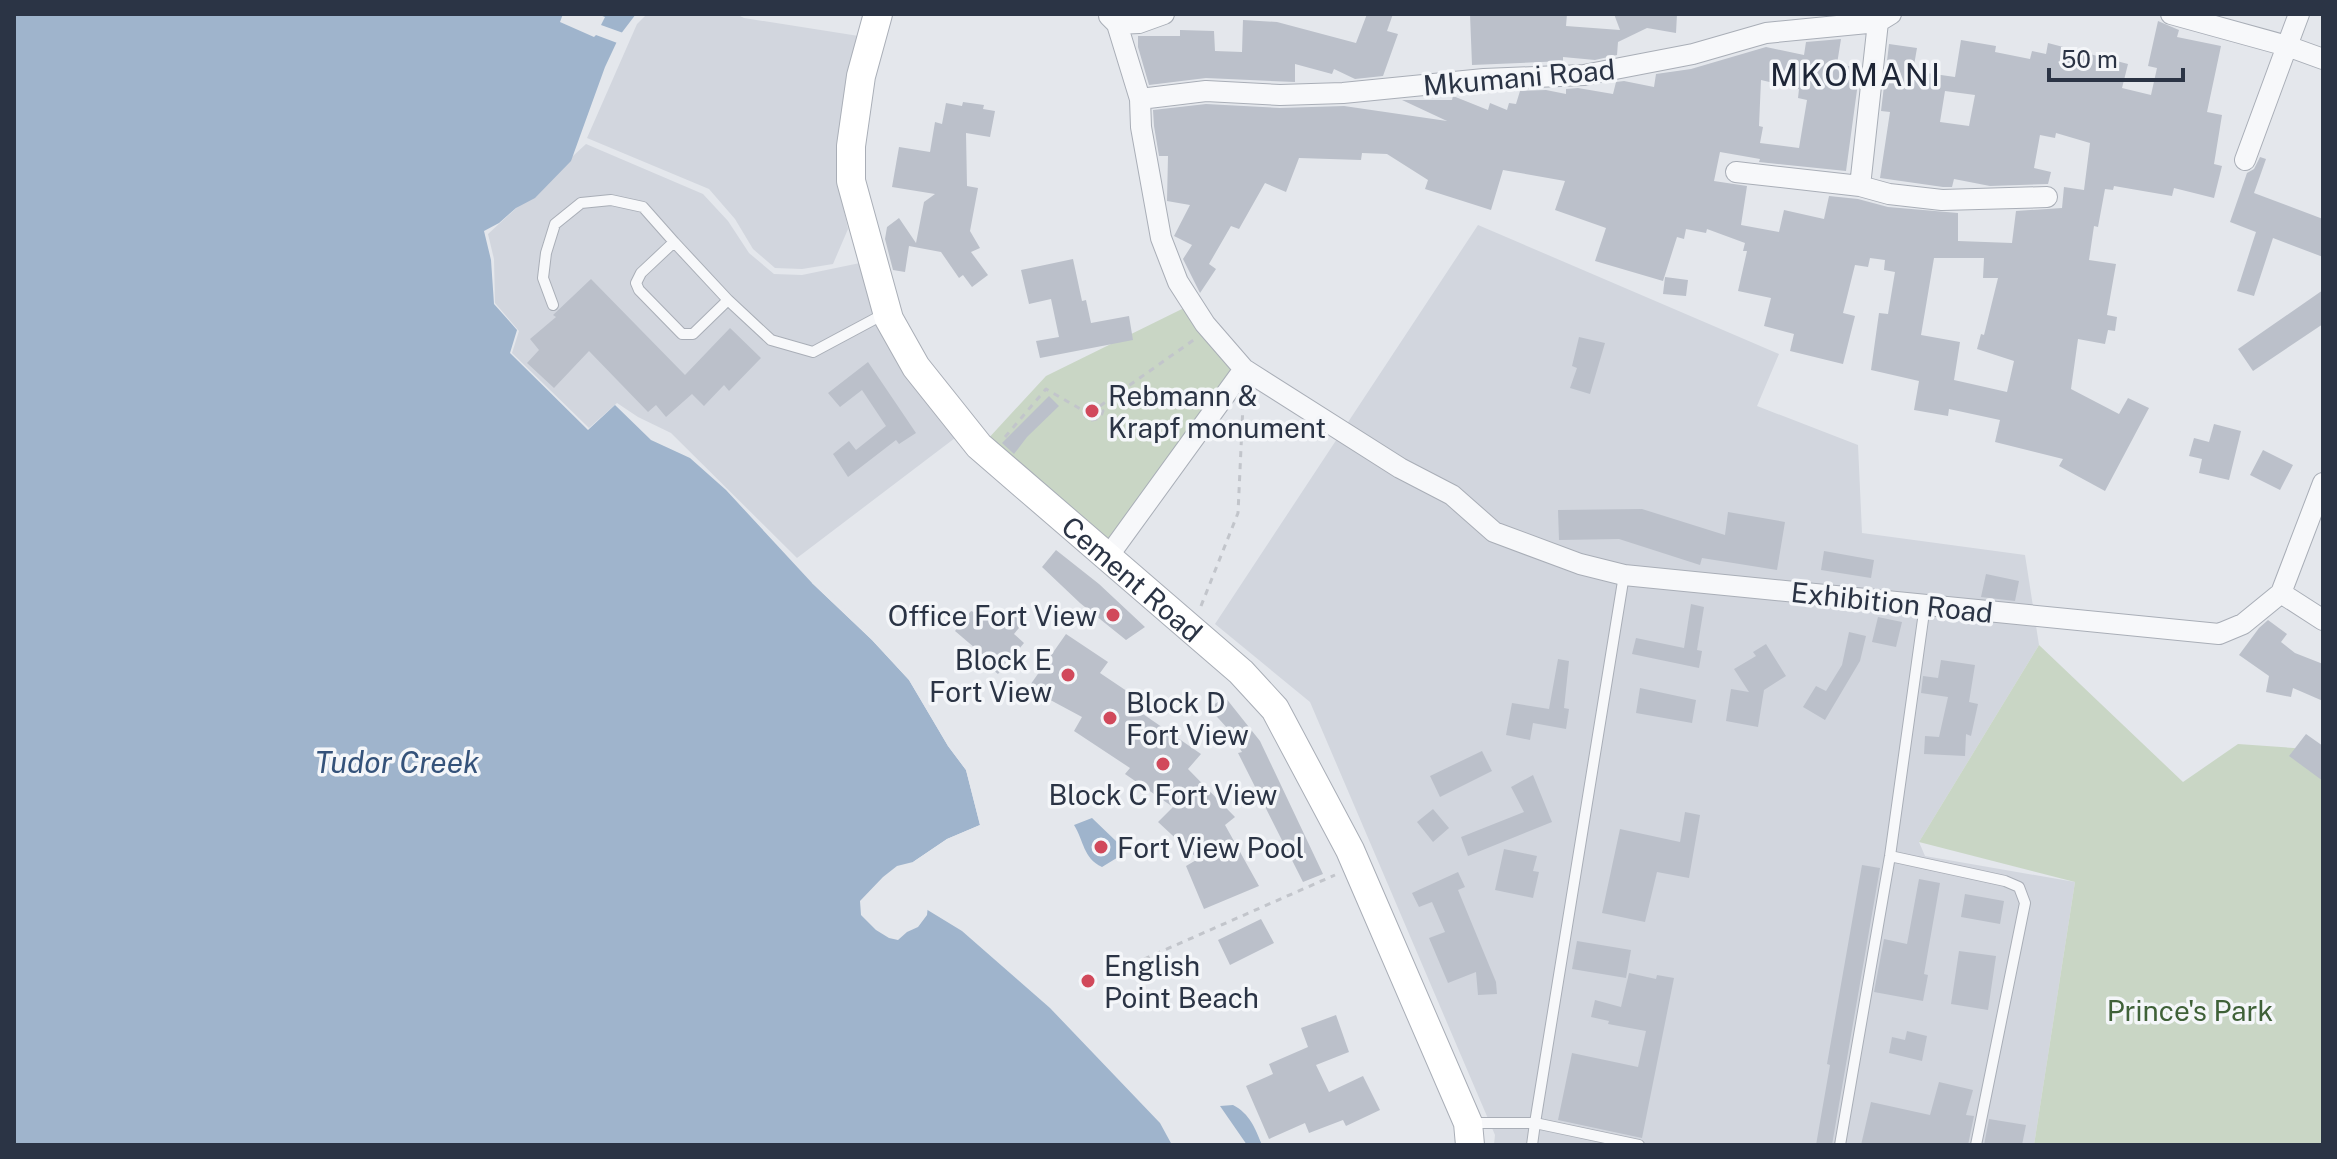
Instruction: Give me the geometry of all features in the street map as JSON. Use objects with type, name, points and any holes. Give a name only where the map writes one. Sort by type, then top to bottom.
[{"type":"main road","name":"Cement Road","points":[[878,14],[861,76],[851,146],[851,181],[886,313],[916,367],[989,454],[1241,672],[1275,709],[1357,865],[1469,1134]]},
{"type":"street","points":[[1112,19],[1139,23],[1164,14]]},
{"type":"street","points":[[2171,14],[2323,59]]},
{"type":"street","points":[[2245,160],[2299,14]]},
{"type":"street","points":[[1860,186],[1885,18]]},
{"type":"street","name":"Mkumani Road","points":[[1140,99],[1206,91],[1280,95],[1343,93],[1484,79],[1584,75],[1693,54],[1821,21],[1885,18]]},
{"type":"street","name":"Exhibition Road","points":[[1112,19],[1140,99],[1141,127],[1161,238],[1178,282],[1205,324],[1244,369],[1400,468],[1452,495],[1494,532],[1580,564],[1624,575],[2219,634],[2243,624],[2281,593],[2323,483]]},
{"type":"street","points":[[1736,172],[1860,186],[1889,194],[1942,200],[2047,197]]},
{"type":"street","points":[[1107,558],[1244,369]]},
{"type":"street","points":[[2281,593],[2323,620]]},
{"type":"lane","points":[[553,305],[543,278],[546,253],[555,224],[581,203],[611,200],[643,207],[728,300],[771,340],[813,352],[886,313]]},
{"type":"lane","points":[[674,242],[641,273],[636,283],[639,290],[687,336],[693,334],[728,300]]},
{"type":"lane","points":[[1532,1145],[1624,575]]},
{"type":"lane","points":[[1840,1145],[1890,856],[1925,605]]},
{"type":"lane","points":[[1890,856],[2005,881],[2019,887],[2025,903],[1976,1145]]},
{"type":"lane","points":[[1469,1134],[1535,1123],[1639,1145]]},
{"type":"path","points":[[1100,406],[1195,339]]},
{"type":"path","points":[[1192,631],[1238,513],[1244,369]]},
{"type":"path","points":[[989,454],[1046,389],[1084,411],[1086,418],[1100,418],[1103,411],[1100,406],[1089,402],[1084,411]]},
{"type":"path","points":[[1144,959],[1357,865]]},
{"type":"shaded area","points":[[647,14],[736,14],[744,18],[865,37],[839,188],[848,229],[833,264],[802,269],[775,268],[753,249],[735,219],[709,189],[587,138],[637,24]]},
{"type":"shaded area","points":[[586,144],[703,194],[728,221],[749,253],[774,274],[802,275],[860,263],[955,438],[797,558],[671,433],[617,403],[589,428],[512,353],[519,331],[495,303],[494,259],[488,234]]},
{"type":"shaded area","points":[[1478,225],[1779,354],[1757,406],[1858,445],[1862,533],[2025,555],[2039,645],[1919,842],[1925,856],[2075,882],[2034,1145],[1494,1145],[1495,1135],[1310,702],[1215,624]]},
{"type":"green space","points":[[1184,308],[1244,369],[1104,555],[986,441],[1046,376]]},
{"type":"green space","name":"Prince's Park","points":[[2039,645],[2183,782],[2238,744],[2323,750],[2323,1145],[2034,1145],[2075,882],[1919,842]]},
{"type":"water","name":"Tudor Creek","points":[[14,14],[636,14],[620,35],[605,67],[571,161],[535,198],[484,231],[491,260],[494,304],[517,330],[510,353],[588,430],[615,405],[651,440],[690,458],[726,490],[812,583],[909,680],[966,770],[980,825],[947,839],[913,862],[921,906],[962,931],[1050,1008],[1160,1123],[1172,1145],[14,1145]]},
{"type":"water","name":"Fort View Pool","points":[[1092,818],[1117,842],[1120,856],[1102,867],[1087,854],[1074,825]]},
{"type":"water","points":[[1233,1105],[1248,1117],[1262,1145],[1247,1145],[1220,1106]]},
{"type":"pier","points":[[563,14],[597,14],[605,17],[601,25],[626,34],[620,44],[596,35],[594,37],[560,22]]},
{"type":"pier","points":[[815,580],[912,677],[951,744],[970,768],[984,824],[982,829],[949,843],[917,864],[924,885],[922,893],[926,896],[927,915],[918,927],[898,940],[876,930],[861,915],[860,901],[897,866],[913,862],[947,839],[980,825],[966,770],[909,680],[812,583]]},
{"type":"building","points":[[1367,14],[1393,14],[1387,31],[1398,34],[1383,76],[1355,79],[1334,69],[1332,74],[1295,64],[1295,82],[1206,78],[1149,85],[1138,47],[1138,36],[1180,36],[1180,30],[1214,31],[1215,51],[1242,52],[1243,20],[1277,22],[1356,43]]},
{"type":"building","points":[[1470,14],[1567,14],[1566,26],[1620,30],[1614,14],[1677,14],[1676,33],[1647,28],[1618,42],[1617,55],[1595,60],[1563,57],[1563,61],[1472,65]]},
{"type":"building","points":[[2158,21],[2179,30],[2177,37],[2221,46],[2207,112],[2222,115],[2214,164],[2222,166],[2214,198],[2174,188],[2172,196],[2114,186],[2113,190],[2105,189],[2098,227],[2094,226],[2089,260],[2116,264],[2107,315],[2117,317],[2115,331],[2108,330],[2105,344],[2078,339],[2071,389],[2119,414],[2128,398],[2149,408],[2105,491],[2059,466],[2063,459],[1995,442],[2000,420],[1949,409],[1948,416],[1914,410],[1919,381],[1871,370],[1879,313],[1888,314],[1895,272],[1884,270],[1885,260],[1870,258],[1868,267],[1855,265],[1843,313],[1855,316],[1843,364],[1790,351],[1794,334],[1764,326],[1771,298],[1738,291],[1747,251],[1743,251],[1745,243],[1707,229],[1706,233],[1686,229],[1684,239],[1677,237],[1663,281],[1595,261],[1606,228],[1555,210],[1565,181],[1503,170],[1491,210],[1425,189],[1428,180],[1387,154],[1362,153],[1361,160],[1299,158],[1286,192],[1265,183],[1239,229],[1231,226],[1209,264],[1216,269],[1200,293],[1183,259],[1192,245],[1174,236],[1190,205],[1167,201],[1168,156],[1159,156],[1153,110],[1206,104],[1280,108],[1344,106],[1447,121],[1402,100],[1452,100],[1453,96],[1488,110],[1490,103],[1507,110],[1509,103],[1516,104],[1520,91],[1546,90],[1566,94],[1566,89],[1578,88],[1613,94],[1616,82],[1654,87],[1656,74],[1691,69],[1766,47],[1804,55],[1806,42],[1841,39],[1837,64],[1860,68],[1846,171],[1759,162],[1760,159],[1720,152],[1714,181],[1747,186],[1741,225],[1779,232],[1784,210],[1824,219],[1829,196],[1888,207],[1958,213],[1958,241],[2012,243],[2016,211],[2062,208],[2064,187],[2084,190],[2090,143],[2056,133],[2055,138],[2040,135],[2034,168],[2051,172],[2048,184],[1990,186],[1954,179],[1952,187],[1943,187],[1880,178],[1890,112],[1881,111],[1889,44],[1917,48],[1913,71],[1955,77],[1961,40],[1996,46],[1995,52],[2030,59],[2032,51],[2046,54],[2048,43],[2128,64],[2122,88],[2151,95],[2157,68],[2148,66]],"holes":[[[1761,80],[1799,89],[1798,98],[1807,100],[1799,148],[1760,143],[1763,127],[1759,126]],[[1945,91],[1975,95],[1969,126],[1940,122]],[[1934,258],[1984,258],[1983,278],[1998,278],[1984,335],[1981,334],[1977,349],[2014,361],[2007,392],[1954,380],[1960,342],[1921,335]]]},
{"type":"building","points":[[963,102],[984,105],[983,109],[995,111],[990,137],[966,133],[967,186],[978,188],[970,231],[980,248],[971,252],[988,275],[972,287],[963,275],[959,278],[941,252],[909,246],[905,272],[893,270],[885,239],[887,227],[899,218],[916,243],[924,202],[935,194],[892,187],[899,147],[930,152],[935,122],[942,124],[946,103],[962,106]]},
{"type":"building","points":[[2260,157],[2266,159],[2254,193],[2323,219],[2323,257],[2273,238],[2254,296],[2237,291],[2256,232],[2230,222],[2247,173],[2254,169]]},
{"type":"building","points":[[1073,259],[1082,301],[1086,300],[1091,323],[1129,316],[1133,340],[1040,358],[1036,341],[1059,337],[1051,299],[1029,304],[1021,270]]},
{"type":"building","points":[[1665,277],[1688,280],[1686,296],[1663,294]]},
{"type":"building","points":[[591,279],[685,375],[730,328],[761,358],[729,391],[724,385],[704,406],[692,394],[666,417],[656,405],[648,412],[589,351],[554,388],[527,363],[539,350],[530,339],[556,317],[553,315]]},
{"type":"building","points":[[2323,290],[2323,324],[2253,371],[2238,349]]},
{"type":"building","points":[[1579,337],[1605,343],[1590,394],[1570,388],[1577,368],[1572,366]]},
{"type":"building","points":[[868,362],[916,433],[899,444],[896,440],[848,477],[833,454],[849,441],[856,450],[886,426],[862,390],[840,407],[828,393]]},
{"type":"building","points":[[1049,396],[1059,406],[1014,454],[1002,443]]},
{"type":"building","points":[[2214,424],[2241,431],[2229,480],[2199,473],[2202,459],[2189,456],[2194,438],[2209,442]]},
{"type":"building","points":[[2263,450],[2293,465],[2280,490],[2250,475]]},
{"type":"building","points":[[1642,509],[1725,535],[1728,512],[1785,522],[1777,570],[1702,558],[1700,565],[1619,539],[1559,540],[1558,510]]},
{"type":"building","points":[[1056,550],[1099,584],[1145,627],[1126,640],[1080,603],[1042,567]]},
{"type":"building","points":[[1824,551],[1874,560],[1871,578],[1821,570]]},
{"type":"building","points":[[1986,574],[2019,581],[2015,601],[1981,597]]},
{"type":"building","points":[[1691,604],[1704,607],[1697,650],[1702,651],[1699,668],[1632,654],[1636,638],[1684,648]]},
{"type":"building","points":[[984,605],[1003,622],[1014,615],[1023,623],[1014,634],[1024,643],[998,674],[986,664],[989,660],[955,631],[971,611],[977,613]]},
{"type":"building","points":[[1878,617],[1902,622],[1896,647],[1872,642]]},
{"type":"building","points":[[2268,620],[2287,634],[2281,642],[2295,653],[2323,664],[2323,701],[2293,688],[2291,697],[2266,692],[2269,676],[2239,655]]},
{"type":"building","points":[[1849,632],[1866,636],[1860,661],[1825,720],[1803,707],[1816,686],[1826,691],[1842,665]]},
{"type":"building","points":[[1066,634],[1108,662],[1100,673],[1149,706],[1143,714],[1201,754],[1188,769],[1235,817],[1225,825],[1259,886],[1204,909],[1186,866],[1198,859],[1158,822],[1173,807],[1125,774],[1130,768],[1074,731],[1082,717],[1028,688]]},
{"type":"building","points":[[1766,644],[1786,676],[1764,690],[1758,727],[1726,721],[1731,689],[1749,692],[1734,669],[1756,656],[1753,652]]},
{"type":"building","points":[[1558,659],[1569,661],[1564,708],[1569,709],[1566,729],[1533,723],[1530,740],[1506,735],[1512,703],[1549,709]]},
{"type":"building","points":[[1941,660],[1975,665],[1969,702],[1978,704],[1971,736],[1966,734],[1965,756],[1924,754],[1925,736],[1939,737],[1948,697],[1921,693],[1923,676],[1938,678]]},
{"type":"building","points":[[1640,688],[1696,700],[1692,723],[1636,713]]},
{"type":"building","points":[[1225,697],[1260,741],[1323,874],[1303,882],[1238,753],[1242,752],[1228,729],[1209,708]]},
{"type":"building","points":[[2306,734],[2323,746],[2323,781],[2289,756]]},
{"type":"building","points":[[1482,751],[1492,771],[1440,797],[1430,776]]},
{"type":"building","points":[[1533,775],[1552,822],[1468,856],[1461,837],[1524,812],[1511,787]]},
{"type":"building","points":[[1433,809],[1449,828],[1433,842],[1417,822]]},
{"type":"building","points":[[1685,812],[1700,815],[1689,878],[1657,872],[1645,922],[1602,913],[1620,829],[1680,842]]},
{"type":"building","points":[[1504,849],[1537,856],[1533,871],[1539,872],[1533,898],[1495,890]]},
{"type":"building","points":[[1862,865],[1880,868],[1832,1145],[1816,1145],[1830,1065],[1827,1064]]},
{"type":"building","points":[[1458,872],[1465,887],[1458,890],[1496,982],[1497,994],[1478,995],[1476,972],[1448,983],[1429,938],[1445,932],[1432,902],[1419,907],[1412,893]]},
{"type":"building","points":[[1919,879],[1940,883],[1924,974],[1928,975],[1923,1001],[1874,992],[1884,939],[1907,944]]},
{"type":"building","points":[[1965,894],[2004,901],[2000,924],[1961,917]]},
{"type":"building","points":[[1261,919],[1274,943],[1230,965],[1218,940]]},
{"type":"building","points":[[1577,941],[1631,950],[1626,978],[1572,969]]},
{"type":"building","points":[[1959,951],[1996,956],[1988,1010],[1951,1004]]},
{"type":"building","points":[[1629,973],[1656,979],[1657,975],[1674,978],[1642,1138],[1558,1120],[1572,1053],[1638,1067],[1646,1031],[1608,1024],[1609,1021],[1591,1017],[1595,1000],[1621,1007]]},
{"type":"building","points":[[1336,1015],[1349,1052],[1316,1065],[1329,1092],[1363,1076],[1380,1110],[1346,1126],[1343,1120],[1309,1133],[1305,1123],[1269,1139],[1246,1086],[1273,1074],[1269,1064],[1308,1047],[1301,1028]]},
{"type":"building","points":[[1907,1031],[1927,1036],[1922,1061],[1889,1053],[1892,1037],[1905,1040]]},
{"type":"building","points":[[1939,1082],[1973,1090],[1966,1115],[1974,1116],[1968,1145],[1861,1145],[1871,1102],[1930,1115]]},
{"type":"building","points":[[1989,1119],[2026,1125],[2022,1145],[1984,1145]]},
{"type":"place","name":"Rebmann & Krapf monument","points":[[1092,411]]},
{"type":"place","name":"Office Fort View","points":[[1113,615]]},
{"type":"place","name":"Block E Fort View","points":[[1068,675]]},
{"type":"place","name":"Block D Fort View","points":[[1110,718]]},
{"type":"place","name":"Block C Fort View","points":[[1163,764]]},
{"type":"place","name":"Fort View Pool","points":[[1101,847]]},
{"type":"place","name":"English Point Beach","points":[[1088,981]]},
{"type":"district","name":"MKOMANI","points":[[1856,74]]}]
